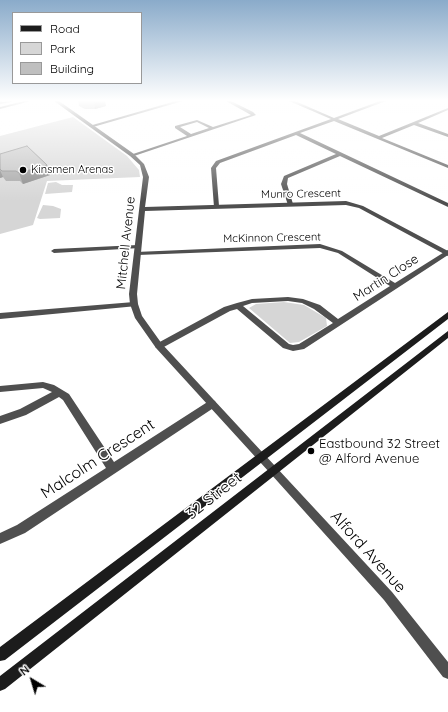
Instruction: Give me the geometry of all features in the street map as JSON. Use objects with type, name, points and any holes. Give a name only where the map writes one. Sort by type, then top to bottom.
[{"type":"main road","name":"32 Street","points":[[0,655],[448,315]]},
{"type":"main road","name":"32 Street","points":[[0,684],[448,334]]},
{"type":"street","name":"Mitchell Avenue","points":[[103,134],[132,155],[142,165],[146,174],[133,294],[134,304],[141,323],[159,346],[261,457]]},
{"type":"street","points":[[132,155],[196,134]]},
{"type":"street","points":[[216,206],[213,168],[216,163],[293,134]]},
{"type":"street","points":[[299,134],[448,205]]},
{"type":"street","points":[[369,134],[448,167]]},
{"type":"street","points":[[378,138],[387,134]]},
{"type":"street","points":[[290,204],[284,184],[286,177],[340,154]]},
{"type":"street","name":"Munro Crescent","points":[[143,209],[341,202],[358,206],[447,253]]},
{"type":"street","name":"McKinnon Crescent","points":[[54,251],[320,246],[340,252],[395,286]]},
{"type":"street","name":"Martin Close","points":[[237,305],[282,343],[293,348],[301,347],[447,253]]},
{"type":"street","points":[[159,346],[237,305],[257,301],[298,300],[317,308],[338,324]]},
{"type":"street","points":[[0,316],[134,304]]},
{"type":"street","points":[[0,389],[43,385],[60,392],[66,397],[113,469]]},
{"type":"street","points":[[0,420],[23,412],[60,392]]},
{"type":"street","name":"Malcolm Crescent","points":[[0,539],[21,529],[212,404]]},
{"type":"street","name":"Alford Avenue","points":[[261,457],[388,596],[448,672]]},
{"type":"green space","points":[[7,134],[97,134],[127,156],[139,170],[140,177],[47,181],[33,225],[0,234],[0,136]]},
{"type":"green space","points":[[56,182],[62,185],[73,185],[72,192],[45,194],[48,183]]},
{"type":"green space","points":[[43,205],[61,209],[60,218],[37,218]]},
{"type":"green space","points":[[284,302],[304,305],[326,318],[327,326],[299,342],[290,343],[249,308],[256,304]]},
{"type":"building","points":[[27,146],[47,165],[19,173],[16,171],[2,171],[0,169],[0,154]]},
{"type":"place","name":"Kinsmen Arenas","points":[[23,170]]},
{"type":"place","name":"Eastbound 32 Street @ Alford Avenue","points":[[311,451]]}]
